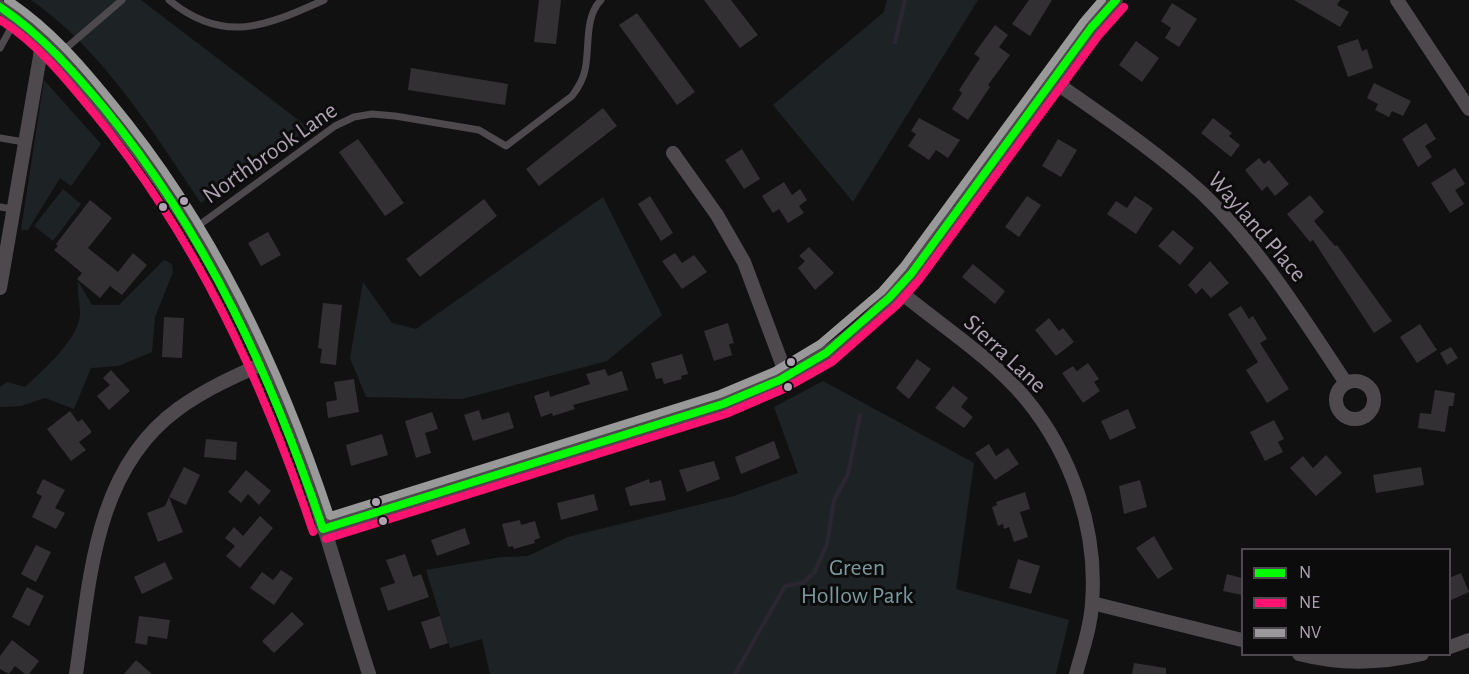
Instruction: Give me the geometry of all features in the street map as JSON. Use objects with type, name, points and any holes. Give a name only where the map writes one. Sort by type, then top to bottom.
[{"type":"street","points":[[323,529],[723,404],[787,377],[820,358],[857,331],[897,290],[1091,28],[1116,0]]},
{"type":"street","points":[[1397,0],[1469,109]]},
{"type":"street","points":[[0,6],[43,39],[116,122],[157,177],[234,306],[288,424],[369,674]]},
{"type":"street","points":[[0,288],[6,208],[24,142],[43,39]]},
{"type":"street","name":"Wayland Place","points":[[1052,80],[1140,143],[1220,211],[1274,274],[1346,383]]},
{"type":"street","points":[[673,153],[717,215],[744,262],[787,377]]},
{"type":"street","name":"Sierra Lane","points":[[897,290],[999,372],[1026,399],[1053,438],[1068,465],[1087,528],[1092,572],[1092,603],[1076,674]]},
{"type":"street","points":[[76,674],[99,534],[114,488],[129,462],[153,431],[177,410],[212,387],[262,364]]},
{"type":"street","points":[[1092,603],[1241,640]]},
{"type":"street","points":[[1451,646],[1469,640]]},
{"type":"street","points":[[1311,656],[1351,663],[1379,662],[1411,656]]},
{"type":"lane","points":[[58,55],[122,0]]},
{"type":"lane","points":[[170,0],[196,19],[240,29],[271,22],[324,0]]},
{"type":"lane","name":"Northbrook Lane","points":[[191,231],[335,126],[354,117],[372,114],[395,116],[479,130],[506,146],[572,96],[580,86],[585,71],[591,16],[594,7],[601,0]]},
{"type":"lane","points":[[0,48],[17,17]]},
{"type":"lane","points":[[0,138],[24,142]]},
{"type":"green space","points":[[31,0],[141,0],[309,128],[201,203],[125,93],[80,42]]},
{"type":"green space","points":[[887,0],[978,0],[853,202],[773,105],[884,12]]},
{"type":"green space","points":[[44,80],[101,144],[71,186],[60,178],[28,230],[21,230]]},
{"type":"green space","points":[[63,189],[81,204],[53,241],[34,226]]},
{"type":"green space","points":[[603,197],[662,315],[607,361],[462,399],[366,397],[350,358],[363,282],[392,323],[416,329]]},
{"type":"green space","points":[[164,260],[172,264],[173,272],[155,317],[152,352],[118,366],[91,368],[74,409],[45,398],[21,406],[0,407],[0,387],[7,382],[25,387],[59,353],[74,333],[80,314],[78,281],[92,305],[119,305]]},
{"type":"green space","name":"Green Hollow Park","points":[[823,381],[974,463],[956,589],[1069,620],[1056,674],[490,674],[482,639],[450,648],[426,570],[501,557],[528,556],[568,537],[734,496],[798,473],[774,407]]},
{"type":"building","points":[[539,0],[561,0],[556,44],[534,42]]},
{"type":"building","points":[[704,0],[731,0],[758,35],[740,48]]},
{"type":"building","points":[[1029,0],[1052,0],[1030,36],[1012,24]]},
{"type":"building","points":[[1294,0],[1340,0],[1337,5],[1349,12],[1340,27]]},
{"type":"building","points":[[1172,3],[1197,19],[1179,47],[1165,38],[1171,28],[1161,21]]},
{"type":"building","points":[[637,13],[695,92],[677,105],[619,25]]},
{"type":"building","points":[[995,25],[1008,35],[999,47],[1010,55],[988,85],[990,87],[968,120],[952,109],[962,93],[959,90],[980,58],[974,54]]},
{"type":"building","points":[[1358,39],[1362,51],[1367,49],[1373,68],[1348,77],[1337,46]]},
{"type":"building","points":[[1136,41],[1159,58],[1142,82],[1119,65]]},
{"type":"building","points":[[411,68],[508,84],[505,105],[408,90]]},
{"type":"building","points":[[1374,83],[1411,101],[1403,116],[1392,111],[1389,117],[1375,110],[1378,104],[1367,98]]},
{"type":"building","points":[[603,108],[617,126],[539,186],[526,169]]},
{"type":"building","points":[[919,118],[960,140],[948,158],[936,150],[929,160],[908,146],[916,134],[911,131]]},
{"type":"building","points":[[1213,118],[1232,133],[1229,136],[1240,145],[1231,157],[1201,133]]},
{"type":"building","points":[[1426,123],[1436,139],[1425,146],[1432,157],[1418,167],[1402,139]]},
{"type":"building","points":[[358,139],[404,203],[385,216],[339,152]]},
{"type":"building","points":[[1058,139],[1077,150],[1061,177],[1042,166]]},
{"type":"building","points":[[742,149],[760,179],[744,189],[725,160]]},
{"type":"building","points":[[1259,158],[1264,164],[1269,160],[1289,184],[1275,196],[1267,186],[1262,191],[1245,170]]},
{"type":"building","points":[[1455,168],[1465,184],[1455,190],[1464,204],[1450,213],[1431,183]]},
{"type":"building","points":[[784,182],[792,195],[800,189],[807,200],[799,206],[804,213],[788,223],[779,209],[773,213],[762,196]]},
{"type":"building","points":[[1310,195],[1324,212],[1314,221],[1335,246],[1337,245],[1392,321],[1374,333],[1313,240],[1310,242],[1287,214]]},
{"type":"building","points":[[650,196],[673,233],[661,241],[638,204]]},
{"type":"building","points":[[1027,196],[1041,205],[1019,237],[1005,227]]},
{"type":"building","points":[[1135,196],[1153,208],[1136,234],[1107,214],[1116,201],[1127,208]]},
{"type":"building","points":[[484,199],[497,216],[420,277],[406,259]]},
{"type":"building","points":[[90,200],[112,218],[88,248],[118,272],[133,253],[147,265],[122,295],[110,286],[100,298],[77,279],[82,273],[54,250],[58,246],[56,244]]},
{"type":"building","points":[[1173,230],[1194,248],[1180,265],[1158,246]]},
{"type":"building","points":[[268,232],[281,255],[261,266],[248,243]]},
{"type":"building","points":[[809,247],[834,273],[815,290],[798,268],[805,261],[799,256]]},
{"type":"building","points":[[675,253],[682,263],[694,255],[707,272],[682,289],[662,261]]},
{"type":"building","points":[[1210,261],[1229,283],[1211,298],[1202,288],[1196,294],[1188,285]]},
{"type":"building","points":[[973,264],[1005,291],[995,304],[962,277]]},
{"type":"building","points":[[323,303],[342,305],[336,365],[320,363],[322,349],[318,348]]},
{"type":"building","points":[[1241,306],[1249,319],[1253,316],[1267,339],[1260,343],[1289,389],[1267,403],[1246,370],[1258,362],[1228,314]]},
{"type":"building","points":[[164,317],[184,318],[182,358],[162,357]]},
{"type":"building","points":[[1049,318],[1059,331],[1063,328],[1074,342],[1056,356],[1035,330]]},
{"type":"building","points":[[728,323],[734,343],[729,344],[732,355],[714,361],[704,331]]},
{"type":"building","points":[[1420,324],[1437,350],[1417,363],[1400,337]]},
{"type":"building","points":[[1451,347],[1458,358],[1447,365],[1440,353]]},
{"type":"building","points":[[682,354],[688,374],[681,376],[682,379],[664,384],[662,378],[656,379],[651,363]]},
{"type":"building","points":[[917,359],[931,369],[909,399],[896,388]]},
{"type":"building","points":[[1088,363],[1099,379],[1094,382],[1100,391],[1083,403],[1062,373],[1073,366],[1077,371]]},
{"type":"building","points":[[605,369],[608,376],[622,371],[628,390],[573,405],[575,409],[553,416],[552,413],[541,417],[534,396],[549,391],[550,397],[590,384],[586,374]]},
{"type":"building","points":[[111,370],[130,391],[109,410],[97,396],[110,385],[103,378]]},
{"type":"building","points":[[354,379],[359,412],[328,418],[326,402],[337,400],[334,382]]},
{"type":"building","points":[[953,386],[968,398],[961,407],[973,417],[964,428],[935,408]]},
{"type":"building","points":[[1435,390],[1455,393],[1453,406],[1449,406],[1445,432],[1418,428],[1420,413],[1431,414]]},
{"type":"building","points":[[1128,409],[1136,428],[1110,440],[1101,421]]},
{"type":"building","points":[[479,410],[482,420],[509,412],[514,428],[473,441],[464,415]]},
{"type":"building","points":[[70,411],[78,422],[82,419],[92,432],[79,442],[86,450],[71,461],[47,429]]},
{"type":"building","points":[[432,412],[438,429],[425,433],[431,453],[416,458],[405,421]]},
{"type":"building","points":[[1274,420],[1284,439],[1278,442],[1283,452],[1265,461],[1250,432]]},
{"type":"building","points":[[382,434],[388,455],[351,466],[346,445]]},
{"type":"building","points":[[206,439],[237,442],[236,460],[204,457]]},
{"type":"building","points":[[774,441],[780,458],[741,474],[735,457]]},
{"type":"building","points":[[989,444],[996,456],[1008,448],[1019,464],[995,480],[975,453]]},
{"type":"building","points":[[1326,455],[1342,473],[1316,496],[1290,468],[1303,456],[1313,468]]},
{"type":"building","points":[[714,461],[720,479],[687,492],[679,470]]},
{"type":"building","points":[[184,467],[200,475],[186,505],[169,497]]},
{"type":"building","points":[[1421,467],[1424,485],[1376,493],[1373,475]]},
{"type":"building","points":[[246,470],[271,491],[259,505],[248,494],[241,503],[228,492]]},
{"type":"building","points":[[43,479],[65,490],[55,508],[65,513],[56,529],[32,517],[42,496],[36,493]]},
{"type":"building","points":[[649,479],[650,483],[661,480],[666,500],[630,506],[625,488]]},
{"type":"building","points":[[1140,480],[1147,507],[1124,514],[1119,486]]},
{"type":"building","points":[[1025,492],[1030,509],[1020,512],[1028,537],[1014,542],[1009,527],[1004,529],[1003,524],[998,526],[992,507],[997,505],[996,502]]},
{"type":"building","points":[[594,494],[598,510],[561,520],[557,503]]},
{"type":"building","points":[[169,497],[183,532],[158,542],[147,513],[165,506]]},
{"type":"building","points":[[260,516],[273,528],[240,568],[226,556],[235,546],[225,538],[234,527],[243,536]]},
{"type":"building","points":[[520,520],[521,525],[535,521],[540,538],[534,540],[535,543],[514,549],[513,546],[508,547],[502,524]]},
{"type":"building","points":[[465,528],[470,544],[437,556],[431,540]]},
{"type":"building","points":[[1154,536],[1173,569],[1158,579],[1136,548]]},
{"type":"building","points":[[36,545],[51,552],[36,582],[21,574]]},
{"type":"building","points":[[405,554],[413,577],[421,574],[429,597],[388,611],[380,588],[395,583],[386,560]]},
{"type":"building","points":[[1018,559],[1040,566],[1031,594],[1009,588]]},
{"type":"building","points":[[165,562],[173,579],[142,594],[134,577]]},
{"type":"building","points":[[281,570],[293,578],[274,605],[250,588],[262,572],[273,580]]},
{"type":"building","points":[[1461,573],[1469,592],[1451,600],[1451,577]]},
{"type":"building","points":[[1227,574],[1241,578],[1241,595],[1223,591]]},
{"type":"building","points":[[27,587],[44,596],[29,626],[12,617]]},
{"type":"building","points":[[292,612],[304,624],[274,653],[262,641]]},
{"type":"building","points":[[139,616],[170,620],[167,639],[148,636],[147,645],[135,643]]},
{"type":"building","points":[[440,616],[448,643],[430,649],[421,622]]},
{"type":"building","points":[[12,640],[39,661],[29,674],[25,674],[15,666],[9,674],[0,669],[0,656]]},
{"type":"building","points":[[136,660],[152,674],[124,674]]},
{"type":"building","points":[[1134,663],[1166,668],[1166,674],[1132,674]]},
{"type":"waterway","points":[[895,42],[905,0]]},
{"type":"waterway","points":[[735,674],[785,586],[803,583],[814,573],[827,544],[834,500],[848,474],[860,415]]},
{"type":"transit line","name":"NV","points":[[8,0],[51,34],[88,73],[148,148],[181,197],[212,247],[266,351],[289,405],[330,516],[720,394],[775,371],[820,344],[882,291],[903,267],[1083,22],[1102,0]]},
{"type":"transit line","name":"N","points":[[323,529],[723,404],[780,380],[826,353],[889,298],[911,274],[1091,28],[1116,0]]},
{"type":"transit line","name":"N","points":[[0,7],[43,41],[80,80],[141,156],[174,205],[233,308],[258,362],[282,417],[323,529]]},
{"type":"transit line","name":"NE","points":[[326,539],[726,414],[784,389],[832,362],[897,305],[919,280],[1099,35],[1124,7]]},
{"type":"transit line","name":"NE","points":[[0,20],[39,51],[72,87],[130,160],[164,209],[194,260],[248,365],[272,420],[313,532]]}]
